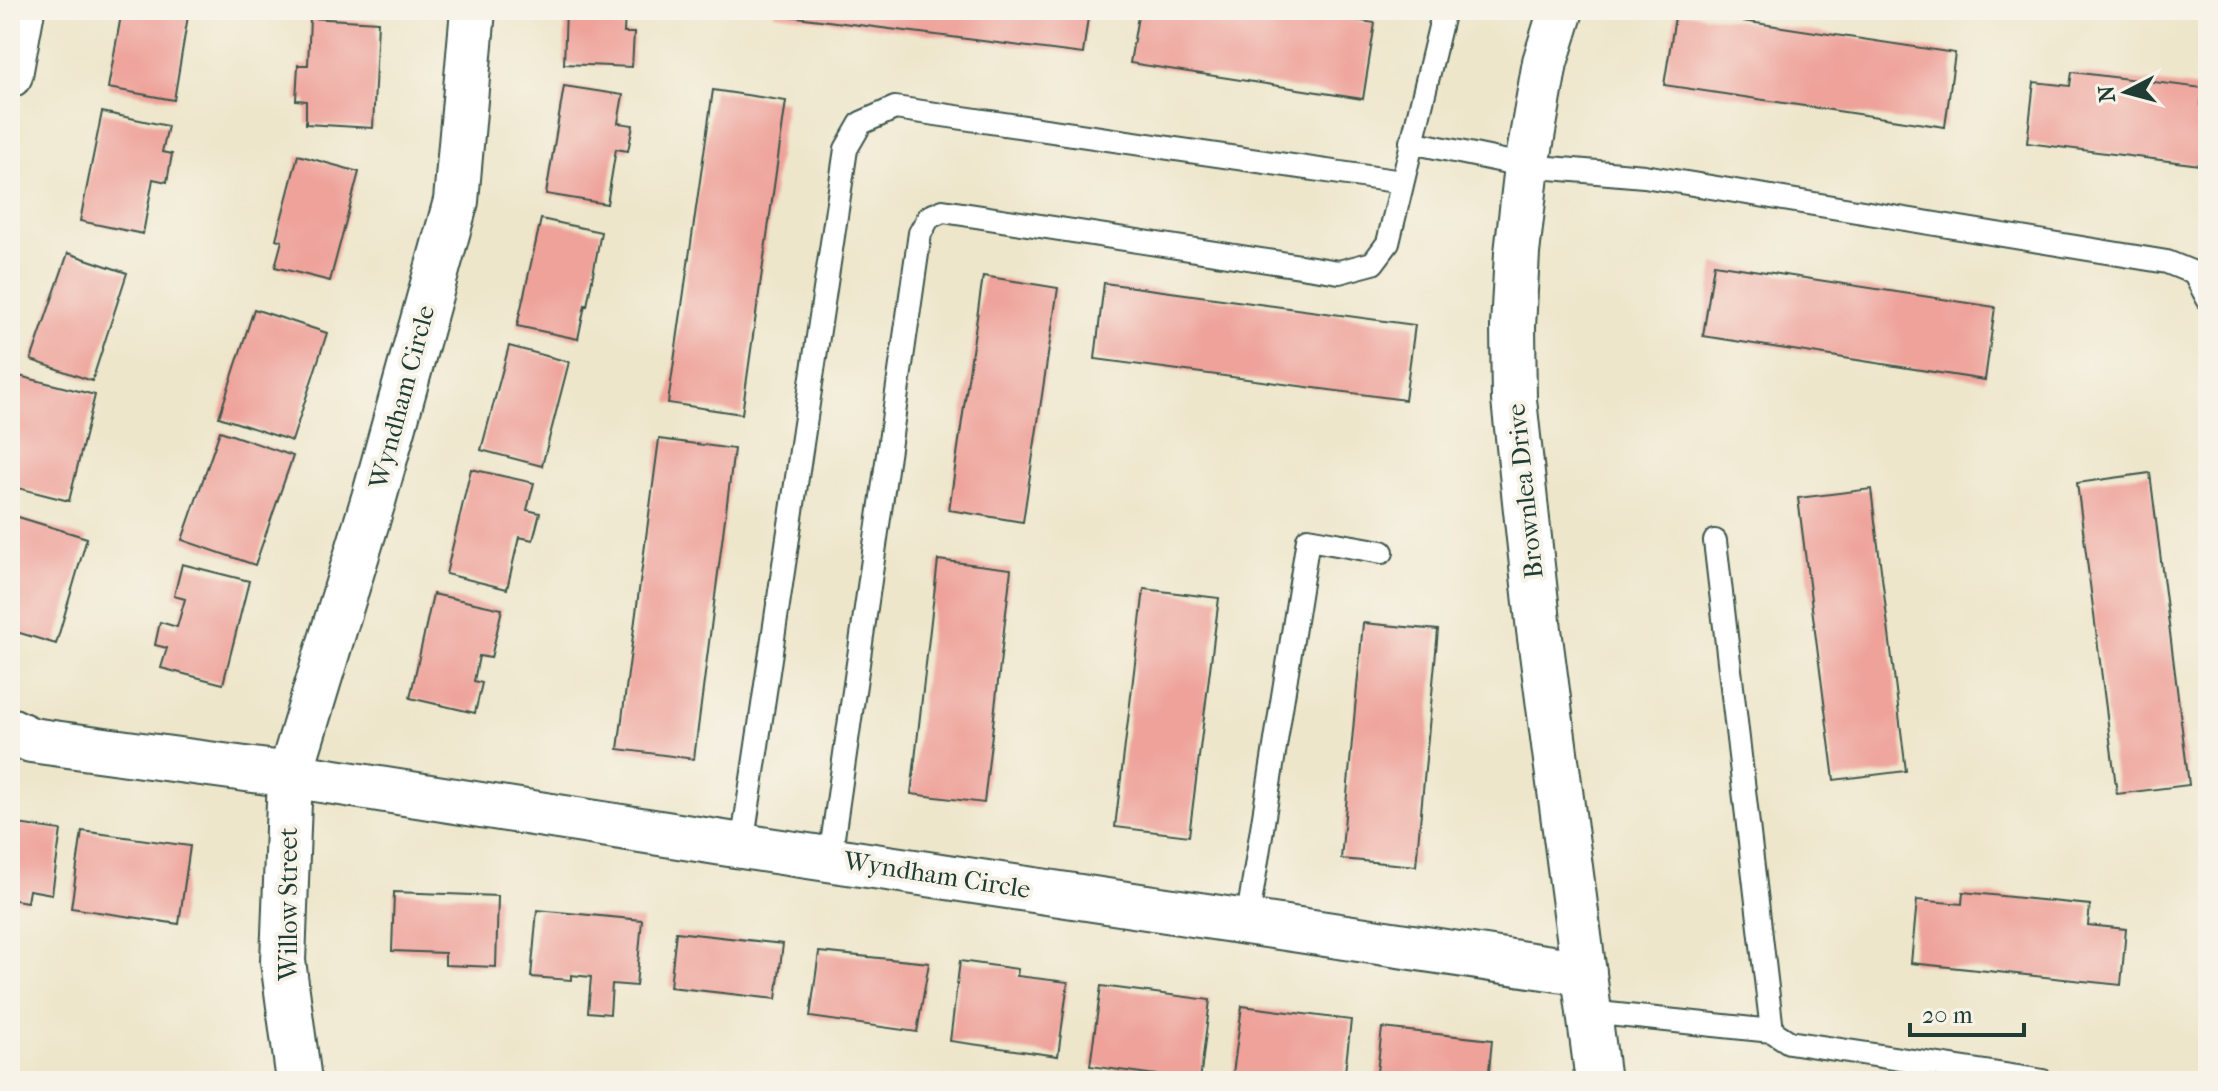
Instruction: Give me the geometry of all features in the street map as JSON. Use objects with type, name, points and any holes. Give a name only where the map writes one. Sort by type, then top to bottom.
[{"type":"street","points":[[10,75],[22,10]]},
{"type":"street","name":"Wyndham Circle","points":[[290,775],[374,498],[456,201],[473,10]]},
{"type":"street","name":"Brownlea Drive","points":[[1561,10],[1545,62],[1527,166],[1516,268],[1514,400],[1539,630],[1598,1081]]},
{"type":"street","name":"Wyndham Circle","points":[[10,730],[31,740],[290,775],[1247,923],[1587,993]]},
{"type":"street","name":"Willow Street","points":[[290,775],[283,961],[299,1081]]},
{"type":"lane","points":[[830,858],[920,233],[929,217],[943,211],[1339,272],[1373,263],[1388,243],[1444,10]]},
{"type":"lane","points":[[742,846],[846,149],[861,123],[895,108],[1402,182]]},
{"type":"lane","points":[[1411,142],[1527,166],[1644,176],[2167,262],[2194,273],[2208,299]]},
{"type":"lane","points":[[1247,923],[1308,539],[1382,552]]},
{"type":"lane","points":[[1715,541],[1772,1031]]},
{"type":"lane","points":[[1587,993],[1772,1031],[1789,1042],[2043,1081]]},
{"type":"building","points":[[122,10],[184,10],[183,15],[188,16],[174,100],[108,88]]},
{"type":"building","points":[[566,10],[625,10],[624,33],[634,33],[632,67],[564,64]]},
{"type":"building","points":[[774,10],[1089,10],[1083,54],[774,14]]},
{"type":"building","points":[[1139,10],[1288,10],[1375,23],[1363,99],[1130,63]]},
{"type":"building","points":[[1676,11],[1955,53],[1945,127],[1664,85]]},
{"type":"building","points":[[310,18],[378,22],[373,128],[306,124],[306,101],[296,100],[298,65],[308,65]]},
{"type":"building","points":[[2072,72],[2203,88],[2201,106],[2208,107],[2208,166],[2027,143],[2034,82],[2070,86]]},
{"type":"building","points":[[564,86],[623,95],[618,123],[633,125],[628,151],[616,149],[607,204],[546,194]]},
{"type":"building","points":[[713,90],[786,101],[742,414],[668,403]]},
{"type":"building","points":[[102,112],[168,126],[162,152],[172,154],[167,182],[153,179],[143,234],[80,221]]},
{"type":"building","points":[[298,155],[359,172],[330,281],[275,267],[282,241],[276,239]]},
{"type":"building","points":[[541,219],[601,232],[578,339],[517,326]]},
{"type":"building","points":[[68,253],[127,273],[92,381],[31,360]]},
{"type":"building","points":[[1714,264],[1995,307],[1985,380],[1703,336]]},
{"type":"building","points":[[983,276],[1058,288],[1023,522],[949,510]]},
{"type":"building","points":[[1104,283],[1415,325],[1405,400],[1095,359]]},
{"type":"building","points":[[254,309],[327,333],[292,441],[219,417]]},
{"type":"building","points":[[509,346],[569,362],[542,466],[481,450]]},
{"type":"building","points":[[19,376],[95,395],[69,501],[10,486],[10,413]]},
{"type":"building","points":[[220,431],[293,456],[255,565],[182,540]]},
{"type":"building","points":[[659,439],[734,449],[694,759],[618,749]]},
{"type":"building","points":[[471,469],[534,483],[527,510],[540,513],[533,540],[519,537],[507,589],[446,574]]},
{"type":"building","points":[[2150,473],[2189,785],[2117,794],[2077,483]]},
{"type":"building","points":[[1871,489],[1906,771],[1834,780],[1798,498]]},
{"type":"building","points":[[15,516],[87,538],[56,644],[10,630],[10,532]]},
{"type":"building","points":[[938,560],[1011,569],[984,803],[911,794]]},
{"type":"building","points":[[182,564],[249,581],[223,684],[161,668],[167,648],[155,645],[160,622],[177,627],[185,599],[174,596]]},
{"type":"building","points":[[1144,589],[1219,598],[1189,836],[1115,827]]},
{"type":"building","points":[[433,594],[502,609],[491,658],[479,656],[474,681],[482,683],[475,713],[410,698]]},
{"type":"building","points":[[1363,623],[1438,630],[1416,866],[1341,859]]},
{"type":"building","points":[[10,823],[61,830],[52,894],[29,890],[27,902],[10,899]]},
{"type":"building","points":[[82,831],[190,846],[179,924],[71,908]]},
{"type":"building","points":[[394,892],[498,896],[496,967],[445,965],[445,953],[392,951]]},
{"type":"building","points":[[1963,892],[2090,905],[2088,925],[2126,929],[2121,985],[1911,963],[1917,900],[1962,904]]},
{"type":"building","points":[[537,910],[642,920],[636,986],[612,984],[610,1014],[588,1012],[591,977],[571,975],[571,980],[531,977]]},
{"type":"building","points":[[676,932],[783,944],[776,999],[670,987]]},
{"type":"building","points":[[819,952],[929,963],[917,1032],[810,1017]]},
{"type":"building","points":[[960,961],[1018,969],[1017,976],[1068,982],[1058,1056],[950,1041]]},
{"type":"building","points":[[1101,986],[1210,1000],[1200,1081],[1090,1066]]},
{"type":"building","points":[[1242,1006],[1351,1020],[1344,1081],[1232,1081]]},
{"type":"building","points":[[1382,1028],[1492,1040],[1488,1081],[1376,1081]]}]
